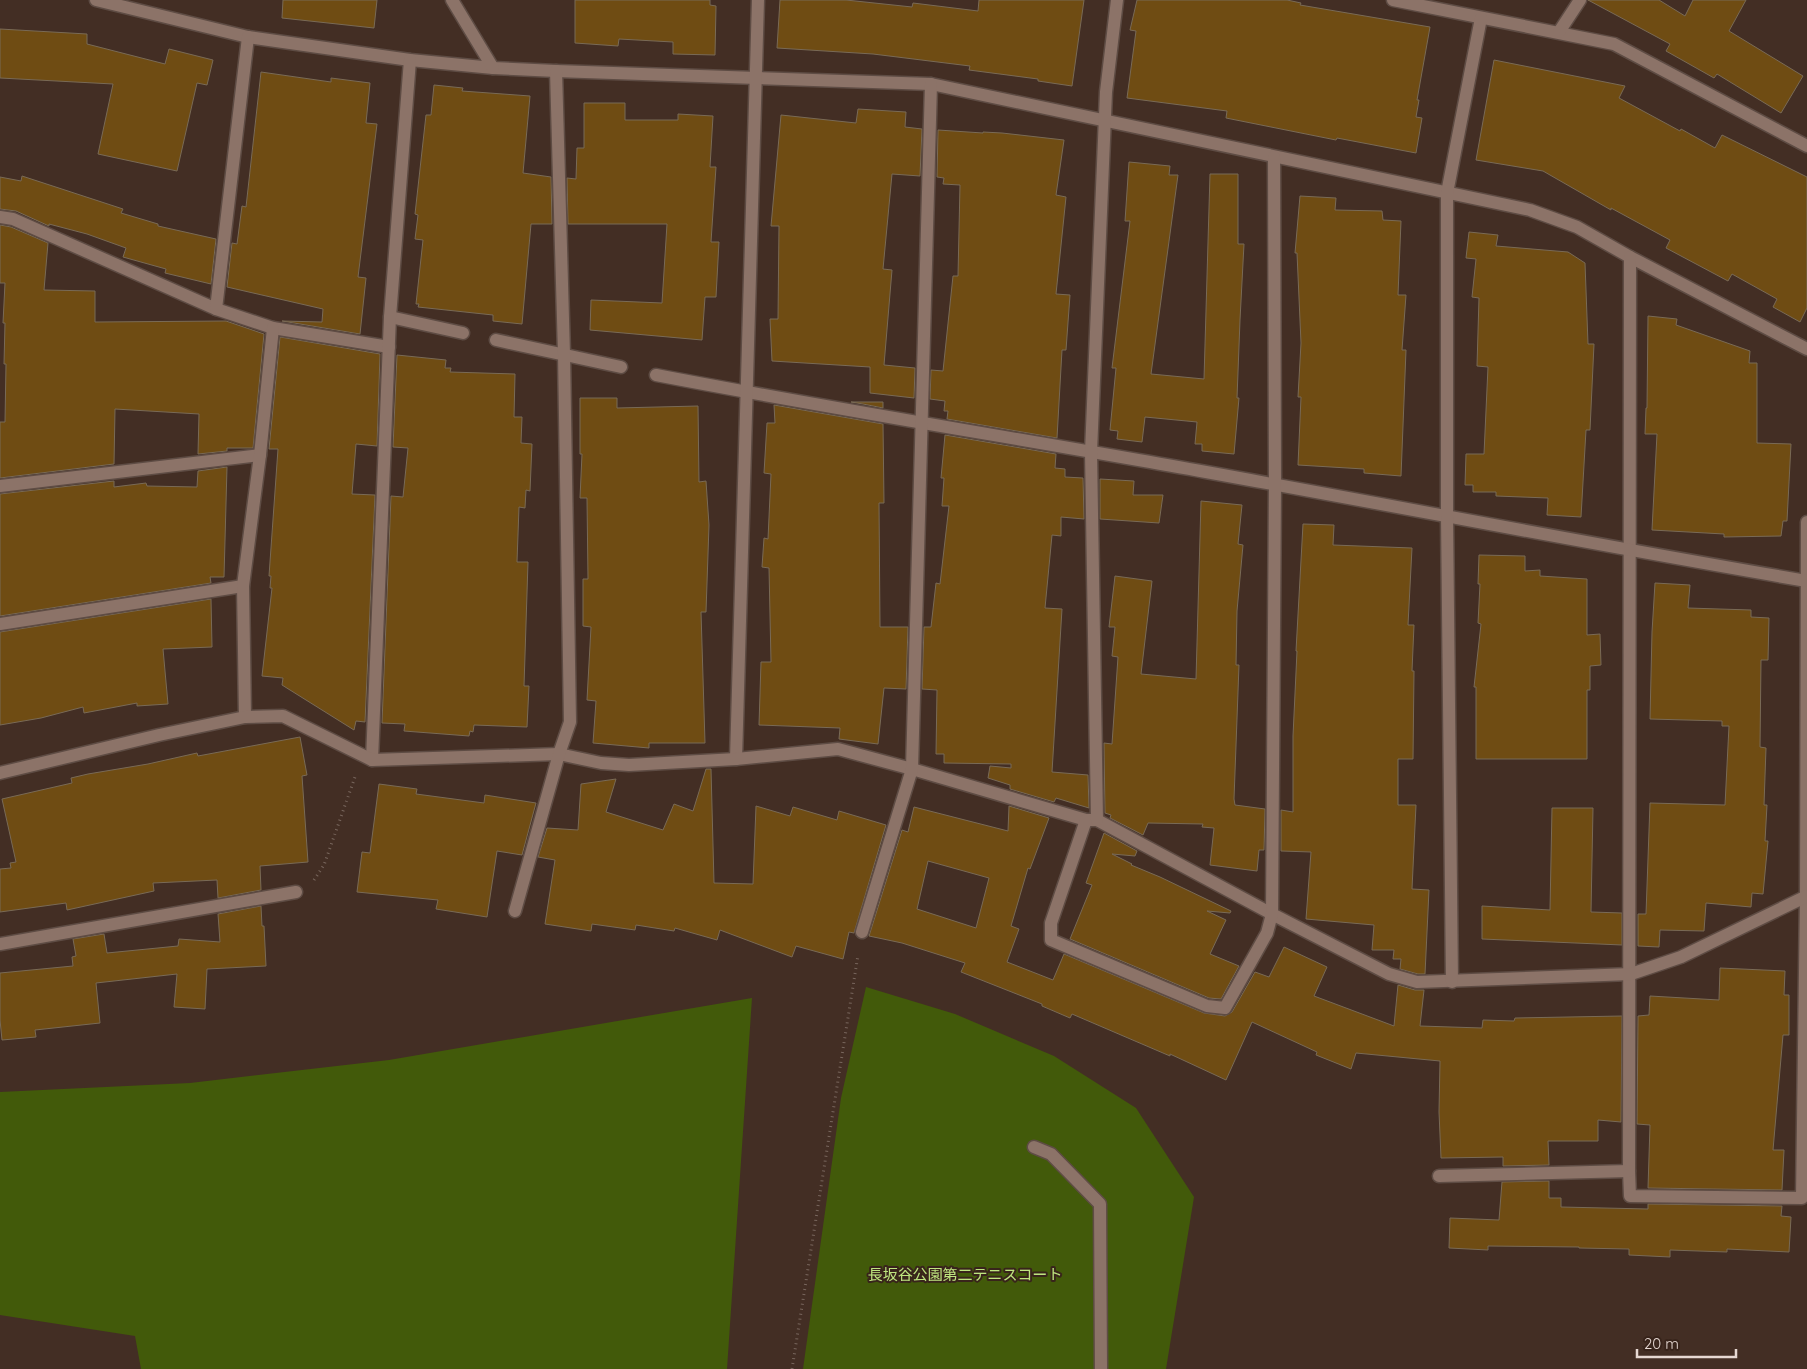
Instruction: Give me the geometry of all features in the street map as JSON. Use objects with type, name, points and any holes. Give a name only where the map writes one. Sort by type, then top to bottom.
[{"type":"street","points":[[96,0],[248,37],[410,60],[494,68],[556,71],[930,84],[1530,210],[1577,227],[1630,257],[1807,349]]},
{"type":"street","points":[[452,0],[494,68]]},
{"type":"street","points":[[736,759],[758,0]]},
{"type":"street","points":[[1117,0],[1106,92],[1091,452],[1092,820],[1051,923],[1051,940],[1207,1006],[1225,1008],[1267,933],[1272,914],[1275,484],[1274,157]]},
{"type":"street","points":[[1394,0],[1614,44],[1807,146]]},
{"type":"street","points":[[1559,32],[1580,0]]},
{"type":"street","points":[[1452,982],[1447,516],[1447,194],[1481,18]]},
{"type":"street","points":[[216,309],[248,37]]},
{"type":"street","points":[[368,758],[390,317],[410,60]]},
{"type":"street","points":[[515,911],[559,754],[570,722],[564,354],[556,71]]},
{"type":"street","points":[[862,932],[912,769],[930,84]]},
{"type":"street","points":[[0,216],[13,219],[216,309],[273,328],[389,347]]},
{"type":"street","points":[[1630,257],[1630,1196],[1802,1198],[1807,896],[1807,522]]},
{"type":"street","points":[[390,317],[463,333]]},
{"type":"street","points":[[245,716],[243,586],[260,454],[273,328]]},
{"type":"street","points":[[496,340],[621,367]]},
{"type":"street","points":[[656,375],[748,393],[1275,484],[1806,581]]},
{"type":"street","points":[[0,486],[260,454]]},
{"type":"street","points":[[0,624],[243,586]]},
{"type":"street","points":[[0,773],[245,716],[282,716],[368,758],[559,754],[600,763],[629,765],[736,759],[838,749],[1092,820],[1389,974],[1417,982],[1631,974],[1681,957],[1807,896]]},
{"type":"street","points":[[0,944],[296,892]]},
{"type":"street","points":[[1034,1147],[1051,1154],[1100,1204],[1101,1369]]},
{"type":"street","points":[[1439,1176],[1629,1171]]},
{"type":"path","points":[[296,892],[311,886],[324,866],[368,758]]},
{"type":"path","points":[[792,1369],[862,932]]},
{"type":"green space","name":"長坂谷公園第二テニスコート","points":[[866,987],[955,1014],[1054,1056],[1136,1108],[1194,1197],[1166,1369],[803,1369],[841,1098]]},
{"type":"green space","points":[[752,998],[727,1369],[141,1369],[135,1336],[0,1315],[0,1092],[190,1083],[389,1060]]},
{"type":"building","points":[[283,0],[377,0],[374,28],[282,18]]},
{"type":"building","points":[[575,0],[710,0],[710,5],[716,6],[715,55],[673,54],[673,42],[619,39],[618,46],[575,43]]},
{"type":"building","points":[[780,0],[846,0],[912,7],[913,3],[978,11],[979,0],[1084,0],[1072,86],[1038,81],[1038,79],[969,70],[970,66],[873,54],[777,48]]},
{"type":"building","points":[[1137,0],[1287,0],[1301,3],[1300,5],[1430,27],[1417,100],[1419,100],[1416,117],[1422,118],[1416,153],[1337,138],[1336,140],[1226,118],[1227,111],[1127,98],[1136,31],[1130,30]]},
{"type":"building","points":[[1588,0],[1659,0],[1685,16],[1693,0],[1746,0],[1729,31],[1803,76],[1781,113],[1717,74],[1714,78],[1666,51],[1670,44]]},
{"type":"building","points":[[0,29],[87,34],[87,44],[165,64],[169,49],[213,60],[207,85],[197,83],[177,171],[98,154],[113,84],[0,78]]},
{"type":"building","points":[[1494,60],[1625,86],[1619,98],[1680,131],[1681,129],[1715,148],[1722,135],[1807,177],[1807,308],[1800,322],[1773,307],[1777,299],[1732,274],[1728,281],[1666,248],[1670,240],[1611,208],[1611,210],[1543,171],[1476,160]]},
{"type":"building","points":[[261,72],[331,82],[331,78],[370,83],[366,123],[377,124],[358,277],[366,278],[360,334],[282,321],[322,322],[323,309],[227,287],[232,243],[237,244],[242,206],[246,207]]},
{"type":"building","points":[[434,85],[463,88],[462,91],[530,96],[523,173],[551,177],[552,224],[531,224],[522,324],[493,321],[493,315],[418,307],[419,304],[416,304],[423,240],[415,239],[418,215],[415,214],[426,115],[431,115]]},
{"type":"building","points":[[584,103],[625,103],[625,120],[678,120],[678,114],[713,116],[710,167],[716,167],[711,242],[719,242],[716,297],[705,297],[702,340],[590,330],[591,300],[662,303],[667,224],[568,224],[567,178],[576,179],[577,148],[584,148]]},
{"type":"building","points":[[858,109],[906,112],[905,127],[922,129],[920,176],[892,174],[883,269],[892,270],[884,365],[915,368],[914,398],[870,393],[870,367],[772,361],[770,319],[778,319],[779,226],[771,226],[781,115],[856,123]]},
{"type":"building","points":[[938,130],[1002,133],[1064,140],[1056,195],[1066,197],[1056,294],[1070,295],[1066,350],[1062,350],[1057,438],[947,419],[948,411],[944,411],[945,401],[930,399],[931,370],[943,371],[953,276],[958,276],[960,185],[943,184],[944,178],[937,177]]},
{"type":"building","points":[[1129,162],[1170,166],[1169,175],[1178,175],[1151,374],[1204,379],[1210,174],[1238,174],[1238,244],[1244,244],[1237,398],[1239,398],[1234,454],[1202,451],[1202,444],[1195,444],[1197,422],[1145,417],[1142,442],[1117,439],[1118,431],[1110,430],[1116,368],[1112,368],[1130,221],[1125,221]]},
{"type":"building","points":[[22,176],[123,209],[121,213],[158,224],[158,226],[216,239],[211,284],[165,273],[166,269],[123,257],[126,248],[87,234],[49,224],[49,226],[16,211],[0,209],[0,177],[21,181]]},
{"type":"building","points":[[1300,196],[1336,198],[1335,210],[1382,211],[1383,220],[1401,221],[1398,295],[1406,295],[1402,350],[1406,350],[1401,476],[1364,473],[1364,469],[1298,465],[1301,397],[1298,397],[1301,343],[1297,253],[1295,253]]},
{"type":"building","points":[[0,225],[11,227],[48,243],[44,290],[95,291],[95,322],[226,321],[264,334],[253,448],[227,448],[227,451],[198,454],[199,414],[115,409],[114,464],[0,478],[0,422],[5,422],[6,364],[4,364],[5,323],[3,323],[5,283],[0,283]]},
{"type":"building","points":[[1469,232],[1498,235],[1496,246],[1568,252],[1585,263],[1588,344],[1594,344],[1590,430],[1586,430],[1581,517],[1547,515],[1548,498],[1496,496],[1496,492],[1473,492],[1473,485],[1465,485],[1466,454],[1484,454],[1488,367],[1477,366],[1479,298],[1472,297],[1476,259],[1466,258]]},
{"type":"building","points":[[1648,316],[1677,319],[1676,325],[1750,351],[1749,363],[1757,363],[1757,443],[1791,444],[1787,521],[1783,521],[1781,536],[1724,537],[1724,534],[1652,530],[1657,434],[1645,434]]},
{"type":"building","points":[[280,337],[380,354],[377,446],[356,444],[352,494],[375,495],[365,722],[356,721],[354,730],[282,685],[283,678],[262,676],[272,588],[270,588],[271,576],[269,576],[278,449],[269,449]]},
{"type":"building","points":[[397,355],[446,360],[445,368],[451,368],[450,372],[515,374],[514,417],[522,417],[521,443],[532,444],[530,491],[526,490],[525,508],[519,507],[517,562],[528,562],[524,686],[529,686],[527,727],[474,725],[473,732],[470,731],[469,736],[404,731],[405,724],[382,723],[391,496],[403,497],[408,448],[393,447]]},
{"type":"building","points":[[580,398],[617,398],[617,408],[698,406],[699,482],[706,481],[709,525],[706,612],[701,612],[705,743],[649,743],[649,748],[593,743],[596,701],[587,700],[591,627],[583,626],[583,579],[588,579],[587,498],[580,498],[582,454],[580,454]]},
{"type":"building","points":[[851,402],[883,402],[883,408],[863,404]]},
{"type":"building","points":[[774,405],[883,424],[884,503],[879,503],[880,627],[908,627],[906,689],[884,688],[878,744],[839,739],[840,728],[759,725],[761,662],[771,662],[769,568],[762,567],[764,538],[768,539],[771,474],[764,473],[767,423],[775,423]]},
{"type":"building","points":[[945,435],[1056,454],[1055,468],[1065,469],[1065,477],[1083,478],[1084,519],[1061,517],[1061,536],[1052,535],[1045,608],[1062,609],[1052,772],[1088,775],[1089,808],[1056,798],[1054,802],[1010,789],[1010,785],[988,778],[990,766],[1011,768],[1011,764],[944,763],[944,754],[936,754],[937,690],[922,689],[924,627],[931,627],[936,583],[940,584],[949,506],[942,506],[944,478],[941,478]]},
{"type":"building","points":[[227,467],[224,577],[210,577],[211,583],[0,616],[0,494],[114,481],[114,487],[146,483],[147,486],[197,487],[198,471]]},
{"type":"building","points":[[1100,479],[1134,481],[1133,495],[1163,495],[1159,523],[1100,519]]},
{"type":"building","points":[[1201,501],[1242,505],[1238,544],[1243,545],[1237,611],[1236,665],[1239,665],[1234,799],[1235,805],[1265,809],[1264,850],[1259,850],[1257,871],[1210,865],[1214,828],[1202,827],[1203,824],[1148,823],[1143,835],[1110,818],[1111,815],[1105,813],[1104,743],[1112,744],[1118,657],[1112,656],[1115,627],[1109,627],[1115,576],[1152,581],[1141,674],[1196,679]]},
{"type":"building","points":[[1303,524],[1334,525],[1333,545],[1412,548],[1408,625],[1414,625],[1412,671],[1414,671],[1413,759],[1398,759],[1398,805],[1416,805],[1412,889],[1429,890],[1425,974],[1400,969],[1401,959],[1393,959],[1394,950],[1372,950],[1374,925],[1306,919],[1311,852],[1281,851],[1281,810],[1293,812],[1293,736]]},
{"type":"building","points":[[1479,555],[1525,556],[1525,571],[1540,570],[1540,576],[1587,579],[1587,635],[1600,634],[1601,665],[1590,666],[1590,690],[1587,690],[1587,759],[1476,759],[1476,687],[1474,687],[1481,624],[1478,623]]},
{"type":"building","points":[[1655,583],[1690,585],[1688,608],[1751,610],[1751,617],[1769,618],[1768,660],[1761,660],[1760,747],[1766,748],[1764,805],[1767,805],[1765,841],[1768,841],[1763,894],[1752,893],[1751,907],[1706,903],[1704,931],[1660,930],[1659,947],[1638,946],[1638,914],[1646,914],[1650,803],[1725,805],[1729,726],[1722,726],[1722,721],[1650,719]]},
{"type":"building","points":[[211,599],[212,647],[163,649],[168,704],[137,706],[137,703],[84,713],[83,707],[41,718],[0,725],[0,632]]},
{"type":"building","points":[[300,737],[307,775],[302,776],[308,862],[260,866],[261,890],[218,898],[217,880],[153,883],[154,891],[67,910],[66,903],[0,912],[0,869],[11,868],[10,863],[16,862],[2,799],[72,783],[71,778],[88,774],[148,764],[197,753],[198,756]]},
{"type":"building","points":[[706,769],[711,769],[714,883],[753,884],[756,806],[790,816],[793,807],[837,820],[839,811],[886,825],[854,933],[849,932],[843,959],[796,946],[792,957],[720,930],[717,940],[675,928],[674,931],[636,925],[635,930],[592,924],[591,931],[545,924],[555,860],[538,857],[547,828],[578,830],[581,784],[616,779],[606,812],[663,830],[674,804],[693,811]]},
{"type":"building","points":[[379,784],[417,789],[416,794],[484,803],[485,795],[536,803],[522,855],[497,851],[487,917],[436,909],[438,900],[357,892],[362,852],[370,853]]},
{"type":"building","points":[[1009,806],[1049,818],[1030,869],[1028,868],[1011,926],[1019,929],[1007,962],[1053,980],[1064,954],[1204,1013],[1225,1016],[1232,1012],[1255,972],[1269,977],[1284,947],[1327,967],[1314,996],[1394,1026],[1398,985],[1415,990],[1424,990],[1420,1026],[1482,1028],[1483,1020],[1514,1021],[1515,1018],[1622,1016],[1621,1122],[1598,1120],[1598,1141],[1548,1141],[1549,1165],[1503,1166],[1503,1157],[1441,1158],[1439,1112],[1440,1061],[1356,1053],[1351,1069],[1316,1055],[1317,1052],[1252,1022],[1226,1080],[1170,1054],[1170,1056],[1072,1014],[1070,1018],[1042,1006],[1042,1004],[961,972],[965,963],[902,943],[869,936],[902,830],[908,832],[914,807],[1008,831]],"holes":[[[928,861],[989,878],[976,928],[917,909]]]},
{"type":"building","points":[[1552,808],[1593,808],[1591,912],[1622,913],[1622,945],[1482,939],[1482,906],[1550,910]]},
{"type":"building","points":[[1104,833],[1137,851],[1135,856],[1112,854],[1131,865],[1231,911],[1230,913],[1207,911],[1226,920],[1210,954],[1239,966],[1221,999],[1209,998],[1070,939],[1092,885],[1086,883]]},
{"type":"building","points":[[261,906],[266,966],[207,969],[205,1009],[174,1007],[177,974],[96,983],[100,1023],[35,1030],[36,1037],[2,1040],[0,973],[73,966],[72,957],[76,956],[73,939],[104,934],[107,953],[178,946],[179,939],[220,942],[218,914]]},
{"type":"building","points":[[1720,968],[1785,971],[1784,995],[1789,995],[1789,1035],[1783,1035],[1773,1150],[1784,1150],[1782,1190],[1648,1188],[1650,1125],[1637,1124],[1638,1016],[1649,1015],[1650,996],[1719,1000]]},
{"type":"building","points":[[1549,1181],[1549,1198],[1561,1198],[1561,1207],[1648,1209],[1648,1204],[1782,1206],[1781,1216],[1791,1217],[1789,1252],[1727,1249],[1727,1252],[1670,1250],[1670,1257],[1629,1255],[1629,1249],[1488,1246],[1488,1250],[1449,1248],[1450,1218],[1499,1220],[1502,1182]]}]
